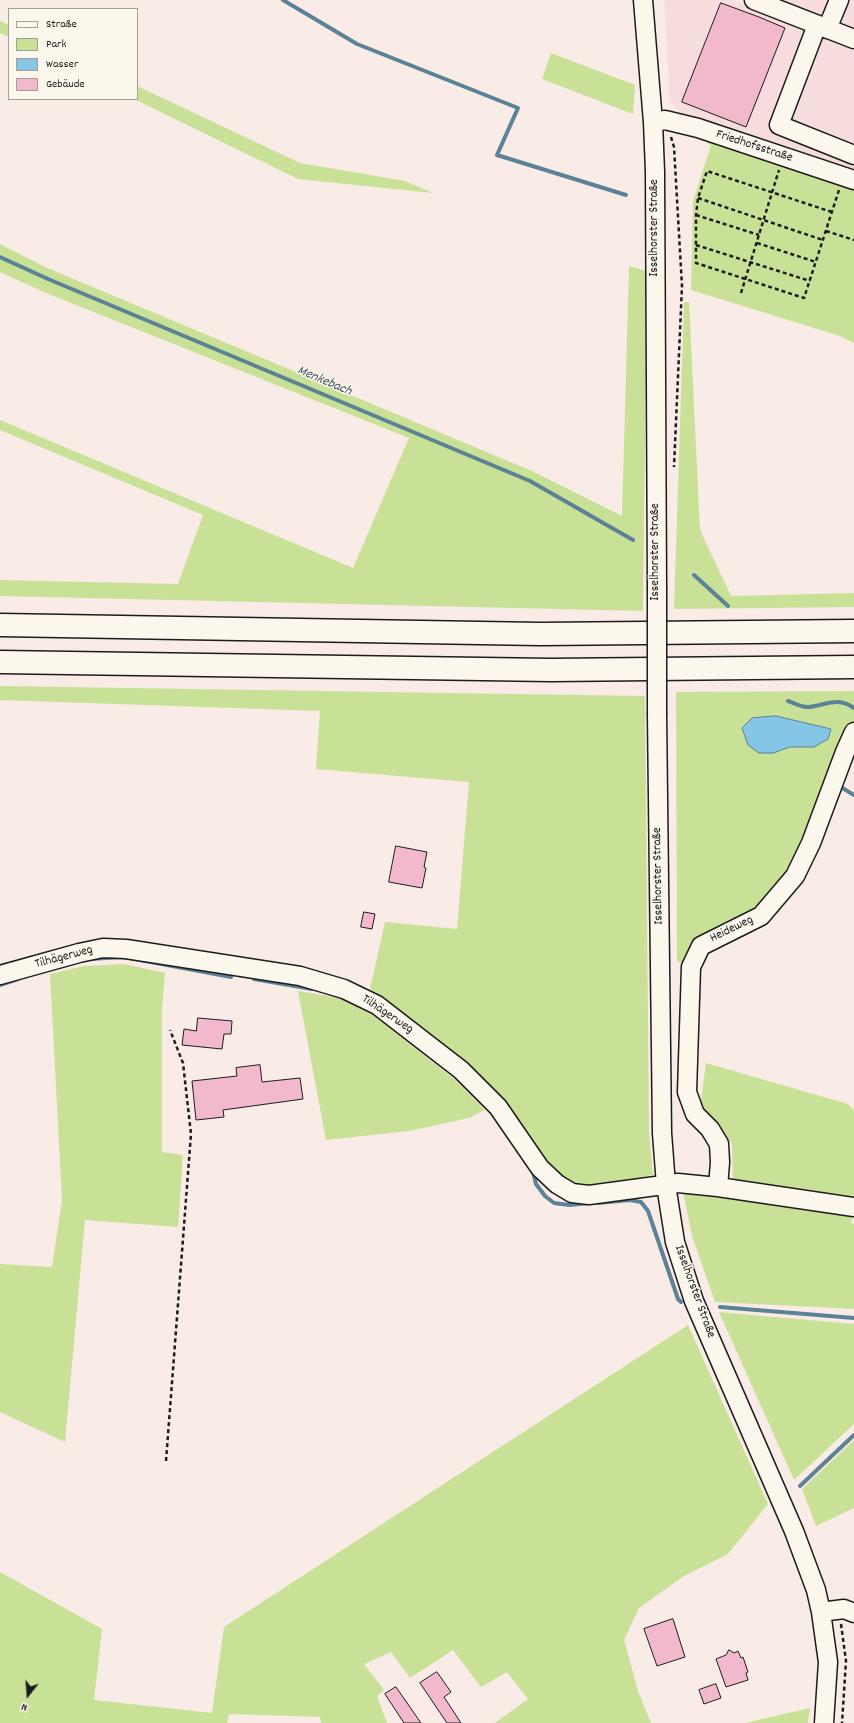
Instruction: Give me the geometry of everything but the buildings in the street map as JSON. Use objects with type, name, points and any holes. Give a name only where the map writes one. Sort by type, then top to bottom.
[{"type":"highway","points":[[0,625],[540,634],[854,631]]},
{"type":"highway","points":[[0,662],[551,670],[854,667]]},
{"type":"street","name":"Isselhorster Straße","points":[[643,0],[653,122],[655,172],[657,714],[661,1081],[666,1185],[675,1242],[694,1301],[794,1531],[807,1565],[821,1612],[828,1662],[824,1723]]},
{"type":"street","points":[[839,0],[822,27],[778,126],[854,155]]},
{"type":"street","points":[[758,1],[854,40]]},
{"type":"street","name":"Friedhofsstraße","points":[[653,122],[665,120],[698,128],[784,156],[847,184]]},
{"type":"street","name":"Heideweg","points":[[718,1187],[720,1162],[719,1144],[710,1129],[695,1114],[687,1092],[691,967],[701,946],[761,916],[795,876],[811,842],[854,732]]},
{"type":"street","name":"Tilhägerweg","points":[[0,975],[103,948],[126,949],[300,976],[344,989],[377,1005],[460,1070],[498,1107],[540,1168],[557,1184],[572,1193],[589,1195],[666,1185]]},
{"type":"street","points":[[666,1185],[678,1183],[718,1187],[854,1207]]},
{"type":"street","points":[[821,1612],[844,1609],[854,1613]]},
{"type":"path","points":[[741,293],[784,156]]},
{"type":"path","points":[[832,212],[707,171],[698,198],[696,215],[696,263],[804,298],[832,212],[847,184]]},
{"type":"path","points":[[673,470],[682,286],[676,174]]},
{"type":"path","points":[[698,198],[823,240]]},
{"type":"path","points":[[696,215],[759,235]]},
{"type":"path","points":[[826,232],[854,240]]},
{"type":"path","points":[[757,243],[816,262]]},
{"type":"path","points":[[696,245],[810,281]]},
{"type":"path","points":[[166,1461],[191,1134],[183,1062],[170,1030]]},
{"type":"shaded area","points":[[664,0],[734,0],[854,47],[854,176],[683,116],[670,101]]},
{"type":"shaded area","points":[[777,0],[854,0],[854,31]]},
{"type":"green space","points":[[0,21],[8,25],[8,37],[0,33]]},
{"type":"green space","points":[[551,53],[635,85],[633,114],[542,79]]},
{"type":"green space","points":[[138,86],[300,163],[405,181],[433,193],[298,179],[136,100],[138,100]]},
{"type":"green space","points":[[712,129],[854,176],[854,343],[840,336],[691,290],[693,202],[711,145],[707,144]]},
{"type":"green space","points":[[0,244],[45,267],[532,471],[622,516],[629,266],[647,271],[643,611],[0,596],[0,580],[178,584],[203,515],[0,430],[0,420],[353,568],[409,438],[46,293],[0,272]]},
{"type":"green space","points":[[684,302],[689,302],[700,530],[731,596],[854,593],[854,607],[674,609]]},
{"type":"green space","points":[[0,686],[645,696],[649,1132],[653,1175],[591,1188],[575,1187],[559,1180],[417,1026],[370,989],[385,922],[457,929],[469,782],[316,769],[320,711],[0,700]]},
{"type":"green space","points":[[854,691],[854,721],[789,873],[757,907],[719,925],[697,939],[685,965],[677,961],[676,692]]},
{"type":"green space","points":[[124,964],[165,973],[162,1009],[162,1152],[183,1155],[178,1227],[85,1220],[65,1442],[0,1412],[0,1264],[52,1267],[62,1200],[50,974],[84,966]]},
{"type":"green space","points":[[298,991],[341,998],[373,1015],[455,1080],[485,1110],[469,1118],[409,1131],[326,1140]]},
{"type":"green space","points":[[706,1063],[848,1104],[854,1110],[854,1204],[733,1184],[732,1143],[700,1108]]},
{"type":"green space","points":[[683,1191],[854,1214],[851,1223],[854,1224],[854,1309],[715,1302],[692,1236]]},
{"type":"green space","points":[[719,1312],[854,1324],[854,1424],[794,1480]]},
{"type":"green space","points":[[688,1325],[768,1504],[728,1554],[684,1576],[639,1608],[624,1640],[638,1691],[651,1723],[495,1723],[528,1699],[507,1672],[481,1687],[453,1650],[410,1678],[391,1652],[364,1664],[384,1690],[377,1696],[387,1723],[321,1723],[320,1717],[229,1714],[227,1723],[0,1723],[0,1572],[102,1629],[94,1700],[212,1713],[224,1627]]},
{"type":"green space","points":[[854,1440],[854,1508],[816,1526],[802,1489]]},
{"type":"green space","points":[[810,1708],[808,1723],[745,1723]]},
{"type":"water","points":[[776,716],[831,729],[828,739],[814,747],[790,747],[773,753],[759,753],[748,745],[742,728],[752,718]]},
{"type":"waterway","points":[[283,0],[357,44],[518,108],[497,155],[626,195]]},
{"type":"waterway","name":"Menkebach","points":[[0,257],[48,279],[530,481],[633,540]]},
{"type":"waterway","name":"Menkebach","points":[[694,575],[728,606]]},
{"type":"waterway","name":"Menkebach","points":[[788,701],[807,707],[832,702],[842,702],[854,708]]},
{"type":"waterway","points":[[839,786],[854,795]]},
{"type":"waterway","points":[[89,959],[124,957],[231,977]]},
{"type":"waterway","points":[[0,985],[18,979]]},
{"type":"waterway","points":[[254,979],[312,989]]},
{"type":"waterway","points":[[533,1172],[536,1184],[545,1196],[554,1203],[569,1205],[590,1203]]},
{"type":"waterway","points":[[598,1203],[630,1200],[641,1202],[648,1211],[678,1299],[681,1302]]},
{"type":"waterway","points":[[720,1307],[854,1318]]},
{"type":"waterway","points":[[800,1486],[854,1435]]}]
